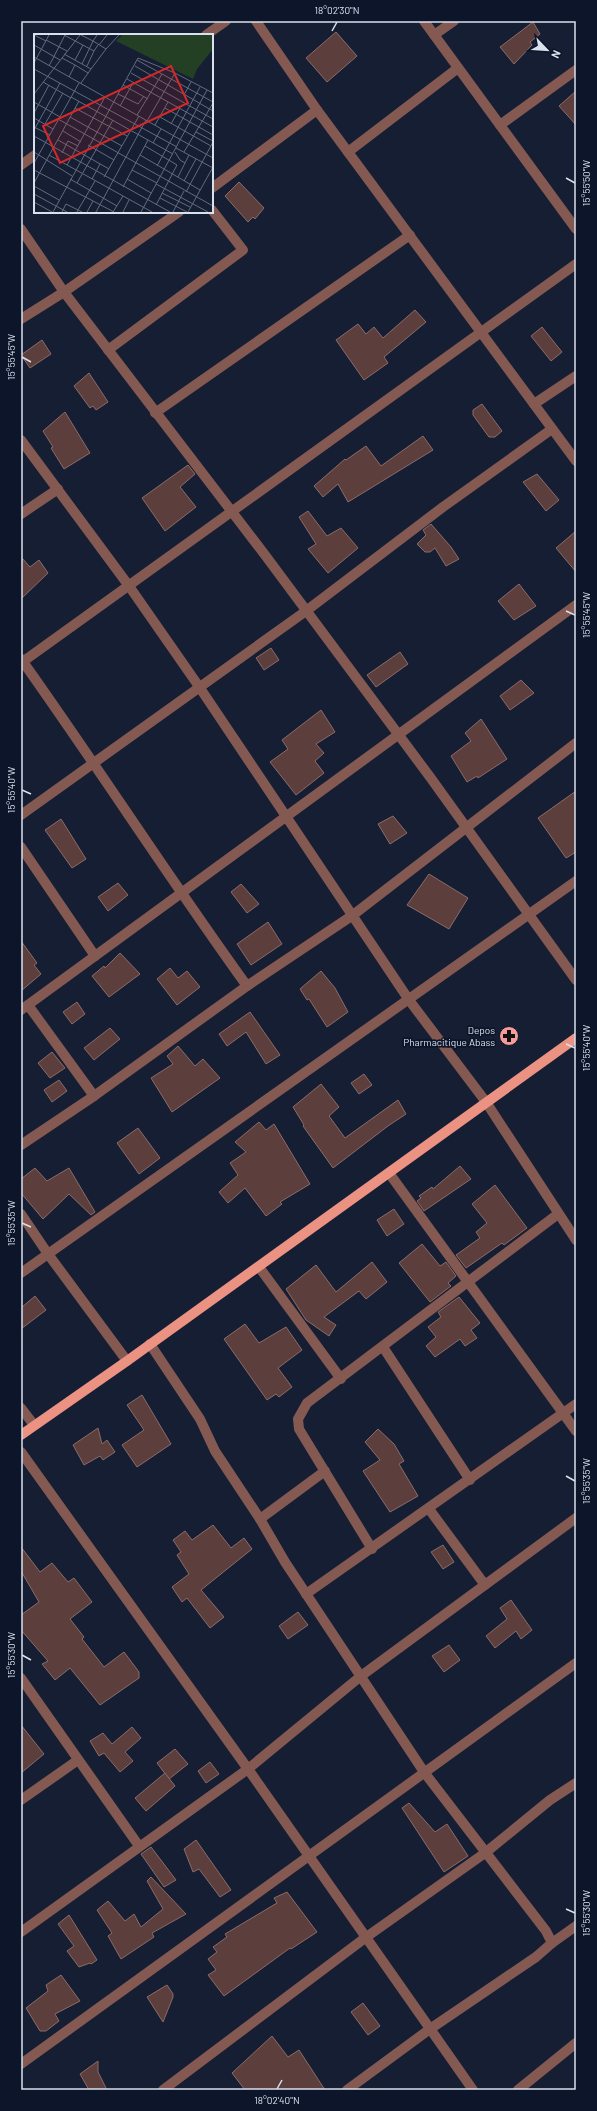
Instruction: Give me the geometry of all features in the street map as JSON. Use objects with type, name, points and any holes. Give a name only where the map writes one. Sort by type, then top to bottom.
[{"type":"main road","points":[[21,1434],[259,1267],[576,1038]]},
{"type":"street","points":[[207,34],[226,21]]},
{"type":"street","points":[[256,21],[317,110],[410,235],[480,333],[576,461]]},
{"type":"street","points":[[424,21],[576,229]]},
{"type":"street","points":[[434,35],[454,21]]},
{"type":"street","points":[[348,152],[458,68]]},
{"type":"street","points":[[500,125],[576,70]]},
{"type":"street","points":[[213,187],[317,110]]},
{"type":"street","points":[[21,165],[34,156]]},
{"type":"street","points":[[108,350],[242,250],[213,211]]},
{"type":"street","points":[[21,319],[64,292],[178,213]]},
{"type":"street","points":[[21,229],[64,292],[306,611],[530,915],[576,980]]},
{"type":"street","points":[[155,413],[410,235]]},
{"type":"street","points":[[247,986],[181,894],[94,763],[22,661],[129,586],[576,264]]},
{"type":"street","points":[[534,404],[576,376]]},
{"type":"street","points":[[21,815],[306,611],[443,508],[552,429]]},
{"type":"street","points":[[21,440],[129,586],[200,688],[409,1000],[486,1102],[576,1240]]},
{"type":"street","points":[[21,514],[58,489]]},
{"type":"street","points":[[94,1096],[24,1008],[576,605]]},
{"type":"street","points":[[21,1145],[94,1096],[247,986],[352,915],[464,827],[576,743]]},
{"type":"street","points":[[21,847],[95,956]]},
{"type":"street","points":[[21,1273],[530,915],[576,881]]},
{"type":"street","points":[[389,1173],[467,1283],[576,1431]]},
{"type":"street","points":[[21,1214],[48,1254],[127,1361]]},
{"type":"street","points":[[372,1549],[299,1429],[298,1419],[307,1403],[341,1379],[558,1214]]},
{"type":"street","points":[[259,1267],[341,1379]]},
{"type":"street","points":[[150,1344],[200,1419],[215,1452],[260,1519],[306,1594],[424,1772],[546,1931],[552,1942]]},
{"type":"street","points":[[383,1347],[470,1480]]},
{"type":"street","points":[[306,1594],[429,1509],[576,1404]]},
{"type":"street","points":[[21,1408],[34,1425]]},
{"type":"street","points":[[21,1452],[248,1768],[307,1855],[473,2090]]},
{"type":"street","points":[[260,1519],[324,1471]]},
{"type":"street","points":[[429,1509],[485,1585]]},
{"type":"street","points":[[21,1932],[248,1768],[361,1676],[576,1518]]},
{"type":"street","points":[[21,2064],[307,1855],[576,1663]]},
{"type":"street","points":[[21,1678],[138,1846]]},
{"type":"street","points":[[21,1800],[78,1760]]},
{"type":"street","points":[[163,2090],[365,1938],[486,1853],[550,1800],[576,1783]]},
{"type":"street","points":[[347,2090],[430,2029],[536,1957],[552,1942],[576,1926]]},
{"type":"street","points":[[518,2090],[576,2043]]},
{"type":"building","points":[[533,22],[540,34],[530,42],[532,45],[514,64],[500,47]]},
{"type":"building","points":[[336,32],[357,56],[327,82],[306,58]]},
{"type":"building","points":[[576,91],[576,125],[559,106]]},
{"type":"building","points":[[239,182],[264,208],[255,219],[253,217],[248,222],[225,196]]},
{"type":"building","points":[[415,310],[426,322],[384,357],[388,363],[364,380],[336,340],[358,324],[366,334],[374,327],[383,338]]},
{"type":"building","points":[[542,327],[562,352],[551,361],[531,336]]},
{"type":"building","points":[[42,340],[51,354],[30,368],[21,355]]},
{"type":"building","points":[[89,373],[108,402],[96,410],[93,406],[90,408],[74,386]]},
{"type":"building","points":[[482,404],[502,431],[495,437],[489,437],[473,415],[473,410]]},
{"type":"building","points":[[65,412],[90,453],[64,469],[51,448],[53,447],[43,431]]},
{"type":"building","points":[[423,436],[433,450],[348,502],[338,484],[323,497],[314,486],[345,459],[346,460],[366,446],[381,466]]},
{"type":"building","points":[[188,465],[195,474],[180,487],[196,507],[165,531],[142,498]]},
{"type":"building","points":[[537,474],[559,500],[546,511],[523,482]]},
{"type":"building","points":[[308,511],[327,536],[341,528],[358,548],[328,573],[308,549],[316,544],[299,517]]},
{"type":"building","points":[[431,524],[451,547],[459,559],[446,566],[435,548],[430,552],[425,552],[417,544],[426,535],[423,530]]},
{"type":"building","points":[[576,531],[576,572],[556,548]]},
{"type":"building","points":[[21,557],[30,567],[39,560],[48,573],[21,599]]},
{"type":"building","points":[[519,584],[536,606],[514,620],[498,601]]},
{"type":"building","points":[[271,648],[279,660],[264,670],[256,658]]},
{"type":"building","points":[[400,652],[408,664],[376,687],[367,675]]},
{"type":"building","points":[[521,680],[534,693],[510,710],[500,696]]},
{"type":"building","points":[[321,710],[335,732],[316,744],[324,753],[315,761],[324,773],[296,795],[270,762],[288,749],[282,740]]},
{"type":"building","points":[[481,719],[507,759],[478,778],[477,776],[467,782],[451,756],[471,741],[465,733]]},
{"type":"building","points":[[576,791],[576,852],[566,858],[538,818]]},
{"type":"building","points":[[393,816],[407,833],[390,844],[378,824]]},
{"type":"building","points":[[61,819],[86,859],[72,868],[45,830]]},
{"type":"building","points":[[429,874],[468,898],[449,929],[407,905]]},
{"type":"building","points":[[118,883],[128,895],[108,911],[98,897]]},
{"type":"building","points":[[241,884],[259,904],[247,913],[231,892]]},
{"type":"building","points":[[268,922],[282,944],[251,965],[237,944]]},
{"type":"building","points":[[21,941],[37,963],[34,965],[41,974],[21,991]]},
{"type":"building","points":[[120,953],[140,974],[109,997],[92,976],[104,966],[105,968]]},
{"type":"building","points":[[170,968],[178,978],[187,971],[200,987],[177,1005],[157,979]]},
{"type":"building","points":[[321,971],[335,988],[348,1012],[327,1027],[309,999],[307,1000],[300,989]]},
{"type":"building","points":[[77,1002],[85,1014],[72,1024],[63,1012]]},
{"type":"building","points":[[250,1012],[280,1055],[266,1064],[246,1032],[227,1046],[219,1034]]},
{"type":"building","points":[[110,1028],[120,1039],[94,1060],[84,1048]]},
{"type":"building","points":[[178,1046],[195,1066],[203,1059],[220,1078],[172,1112],[151,1078],[173,1064],[167,1056]]},
{"type":"building","points":[[52,1052],[65,1068],[50,1078],[38,1063]]},
{"type":"building","points":[[364,1074],[372,1085],[359,1094],[351,1083]]},
{"type":"building","points":[[59,1080],[67,1091],[52,1102],[44,1090]]},
{"type":"building","points":[[321,1084],[339,1107],[329,1116],[345,1138],[398,1100],[406,1114],[333,1168],[303,1126],[304,1125],[293,1107]]},
{"type":"building","points":[[259,1122],[266,1130],[274,1124],[310,1184],[280,1202],[282,1204],[266,1216],[245,1188],[228,1203],[219,1192],[238,1175],[230,1163],[246,1152],[235,1142]]},
{"type":"building","points":[[138,1128],[160,1158],[139,1174],[117,1143]]},
{"type":"building","points":[[460,1166],[471,1179],[424,1211],[417,1201],[421,1198],[419,1196],[432,1187],[433,1189]]},
{"type":"building","points":[[35,1168],[47,1181],[69,1168],[95,1212],[91,1215],[69,1194],[43,1219],[21,1193],[21,1179]]},
{"type":"building","points":[[495,1185],[527,1228],[504,1245],[502,1243],[466,1268],[456,1255],[480,1238],[476,1232],[487,1223],[472,1204]]},
{"type":"building","points":[[394,1209],[404,1224],[387,1236],[377,1220]]},
{"type":"building","points":[[422,1244],[440,1266],[446,1262],[456,1276],[448,1283],[451,1286],[430,1302],[399,1263]]},
{"type":"building","points":[[372,1262],[387,1282],[366,1299],[359,1291],[324,1317],[336,1325],[329,1336],[306,1320],[286,1289],[316,1265],[336,1292]]},
{"type":"building","points":[[35,1296],[46,1310],[21,1329],[21,1308]]},
{"type":"building","points":[[459,1297],[480,1323],[471,1330],[477,1338],[465,1346],[460,1339],[435,1357],[426,1346],[436,1337],[428,1327],[441,1317],[438,1312]]},
{"type":"building","points":[[245,1324],[259,1343],[286,1327],[302,1350],[278,1368],[292,1387],[279,1397],[276,1394],[267,1400],[224,1339]]},
{"type":"building","points":[[142,1395],[171,1444],[137,1467],[122,1445],[144,1430],[127,1405]]},
{"type":"building","points":[[98,1428],[102,1444],[107,1440],[115,1452],[103,1460],[100,1456],[84,1465],[73,1445]]},
{"type":"building","points":[[378,1429],[394,1444],[404,1461],[399,1464],[418,1496],[390,1512],[363,1471],[380,1460],[365,1442]]},
{"type":"building","points":[[213,1525],[231,1548],[244,1538],[252,1549],[201,1590],[224,1617],[210,1628],[187,1598],[182,1602],[172,1587],[189,1574],[177,1555],[181,1552],[173,1540],[185,1531],[192,1540]]},
{"type":"building","points":[[443,1545],[454,1562],[443,1569],[431,1552]]},
{"type":"building","points":[[21,1547],[40,1572],[52,1563],[68,1582],[74,1578],[92,1602],[70,1619],[84,1637],[82,1639],[104,1667],[124,1652],[139,1672],[139,1678],[100,1705],[70,1668],[55,1680],[42,1664],[48,1661],[21,1630],[21,1615],[39,1602],[21,1571]]},
{"type":"building","points":[[511,1600],[532,1630],[521,1639],[516,1631],[495,1648],[486,1636],[507,1619],[500,1608]]},
{"type":"building","points":[[298,1612],[308,1625],[288,1639],[279,1626]]},
{"type":"building","points":[[449,1645],[460,1660],[444,1672],[432,1656]]},
{"type":"building","points":[[21,1725],[44,1754],[21,1773]]},
{"type":"building","points":[[132,1727],[141,1738],[125,1752],[133,1761],[120,1772],[104,1753],[99,1756],[90,1741],[103,1733],[112,1744]]},
{"type":"building","points":[[175,1749],[188,1764],[169,1779],[157,1763]]},
{"type":"building","points":[[210,1762],[219,1774],[206,1783],[198,1771]]},
{"type":"building","points":[[165,1773],[175,1786],[146,1811],[135,1798]]},
{"type":"building","points":[[409,1803],[435,1832],[447,1824],[468,1856],[444,1872],[402,1808]]},
{"type":"building","points":[[196,1840],[231,1890],[220,1897],[199,1869],[193,1872],[184,1849]]},
{"type":"building","points":[[151,1847],[176,1880],[164,1887],[141,1854]]},
{"type":"building","points":[[151,1877],[186,1914],[152,1933],[154,1937],[121,1959],[108,1936],[112,1933],[97,1910],[108,1901],[125,1921],[134,1914],[141,1927],[163,1909],[147,1881]]},
{"type":"building","points":[[287,1892],[317,1932],[291,1949],[290,1948],[224,1996],[208,1975],[216,1970],[208,1959],[217,1952],[213,1947],[227,1937],[225,1934],[277,1903],[274,1898]]},
{"type":"building","points":[[69,1915],[97,1960],[91,1964],[90,1963],[79,1967],[67,1951],[74,1946],[58,1924]]},
{"type":"building","points":[[61,1975],[80,2001],[55,2014],[59,2021],[46,2031],[40,2031],[26,2008],[48,1991],[46,1985]]},
{"type":"building","points":[[167,1985],[173,1994],[173,1997],[163,2022],[147,1997]]},
{"type":"building","points":[[363,2003],[380,2026],[368,2035],[351,2012]]},
{"type":"building","points":[[272,2036],[288,2057],[299,2050],[325,2090],[245,2090],[232,2073]]},
{"type":"building","points":[[98,2061],[98,2072],[107,2090],[89,2090],[80,2074]]},
{"type":"place","name":"Depos Pharmacitique Abass","points":[[509,1036]]}]
